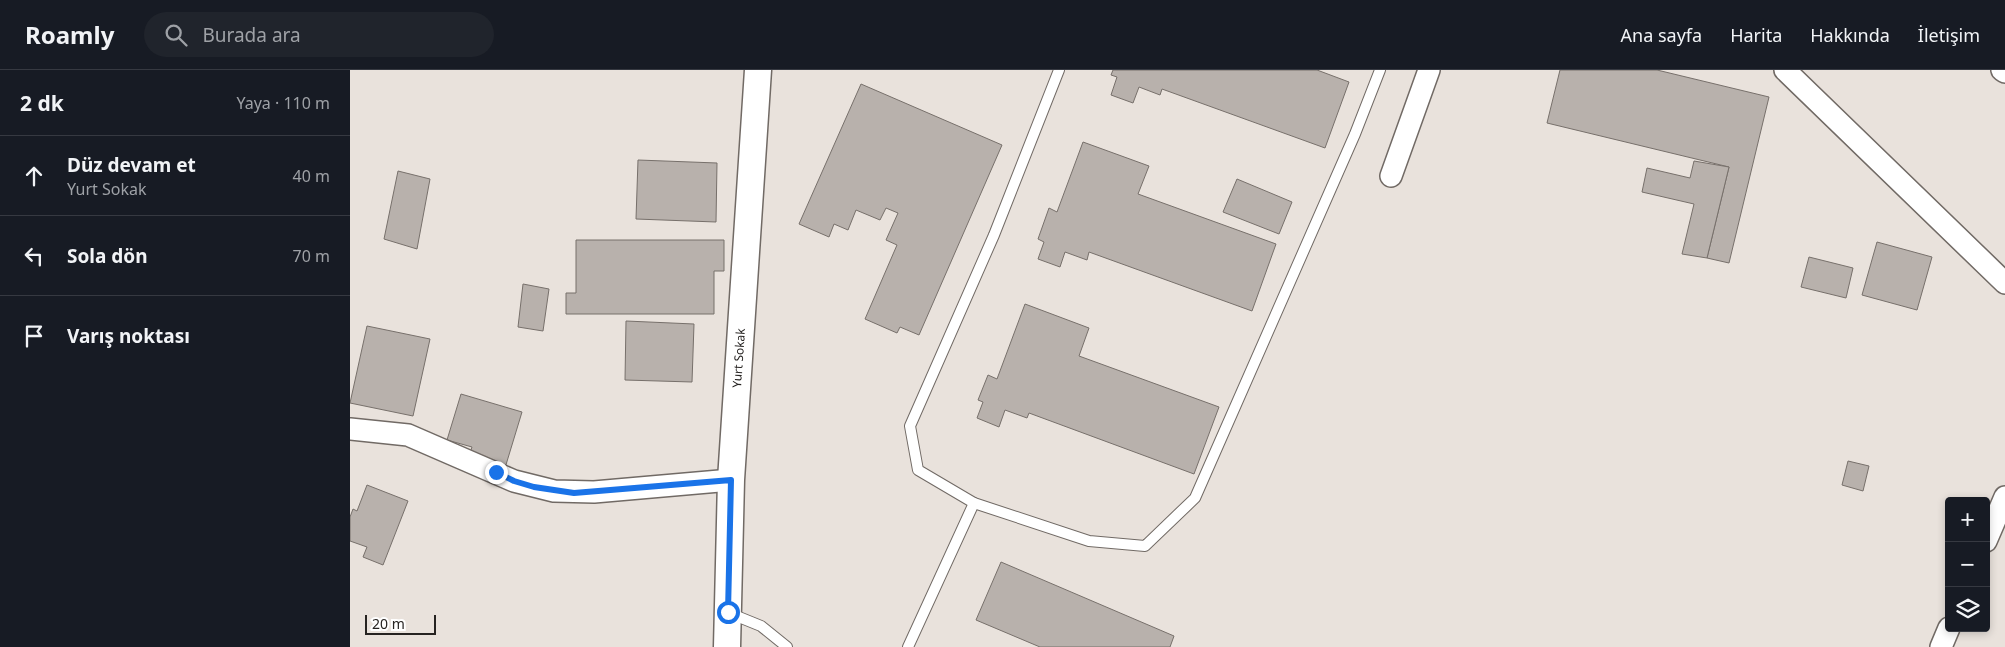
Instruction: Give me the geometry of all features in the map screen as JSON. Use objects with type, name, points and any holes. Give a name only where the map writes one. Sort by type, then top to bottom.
[{"type":"street","name":"Yurt Sokak","points":[[727,647],[731,480],[758,70]]},
{"type":"street","points":[[1391,176],[1429,70]]},
{"type":"street","points":[[1785,70],[2005,283]]},
{"type":"street","points":[[350,429],[408,435],[514,481],[554,491],[594,492],[731,480]]},
{"type":"street","points":[[1990,532],[2005,497]]},
{"type":"street","points":[[1941,647],[1947,632]]},
{"type":"lane","points":[[1059,70],[994,235],[910,426],[918,470],[974,503],[1089,541],[1145,546],[1195,498],[1355,134],[1380,70]]},
{"type":"lane","points":[[908,647],[974,503]]},
{"type":"lane","points":[[728,612],[761,626],[787,647]]},
{"type":"building","points":[[1113,70],[1317,70],[1349,82],[1325,148],[1162,89],[1160,95],[1139,87],[1133,103],[1111,95],[1117,77],[1111,75]]},
{"type":"building","points":[[1560,70],[1657,70],[1769,97],[1729,263],[1707,258],[1729,167],[1547,123]]},
{"type":"building","points":[[861,84],[1002,145],[919,335],[900,327],[897,333],[865,319],[897,245],[886,240],[898,213],[886,208],[880,220],[856,210],[848,230],[834,224],[829,237],[799,224]]},
{"type":"building","points":[[1083,142],[1149,166],[1138,194],[1276,244],[1252,311],[1089,252],[1087,260],[1065,252],[1060,267],[1038,259],[1044,242],[1038,239],[1049,208],[1057,212]]},
{"type":"building","points":[[638,160],[717,163],[716,222],[636,219]]},
{"type":"building","points":[[1694,161],[1729,167],[1707,258],[1682,254],[1694,204],[1642,192],[1647,168],[1690,178]]},
{"type":"building","points":[[398,171],[430,179],[417,249],[384,239]]},
{"type":"building","points":[[1237,179],[1292,202],[1279,234],[1223,212]]},
{"type":"building","points":[[576,240],[724,240],[724,271],[714,271],[714,314],[566,314],[566,293],[576,293]]},
{"type":"building","points":[[1877,242],[1932,257],[1917,310],[1862,295]]},
{"type":"building","points":[[1809,257],[1853,268],[1846,298],[1801,287]]},
{"type":"building","points":[[523,284],[549,289],[543,331],[518,327]]},
{"type":"building","points":[[1025,304],[1089,328],[1079,356],[1219,407],[1194,474],[1029,413],[1027,418],[1005,410],[999,427],[977,418],[983,402],[978,400],[988,375],[997,379]]},
{"type":"building","points":[[626,321],[694,324],[692,382],[625,380]]},
{"type":"building","points":[[367,326],[430,339],[413,416],[350,403]]},
{"type":"building","points":[[461,394],[522,412],[505,468],[468,458],[472,447],[447,440]]},
{"type":"building","points":[[1848,461],[1869,466],[1863,491],[1842,485]]},
{"type":"building","points":[[367,485],[408,501],[383,565],[363,557],[367,547],[350,541],[350,517],[353,509],[357,511]]},
{"type":"building","points":[[1001,562],[1174,636],[1170,647],[1040,647],[976,620]]},
{"type":"route","points":[[496,472],[514,481],[534,487],[574,493],[731,480],[728,612]]}]
